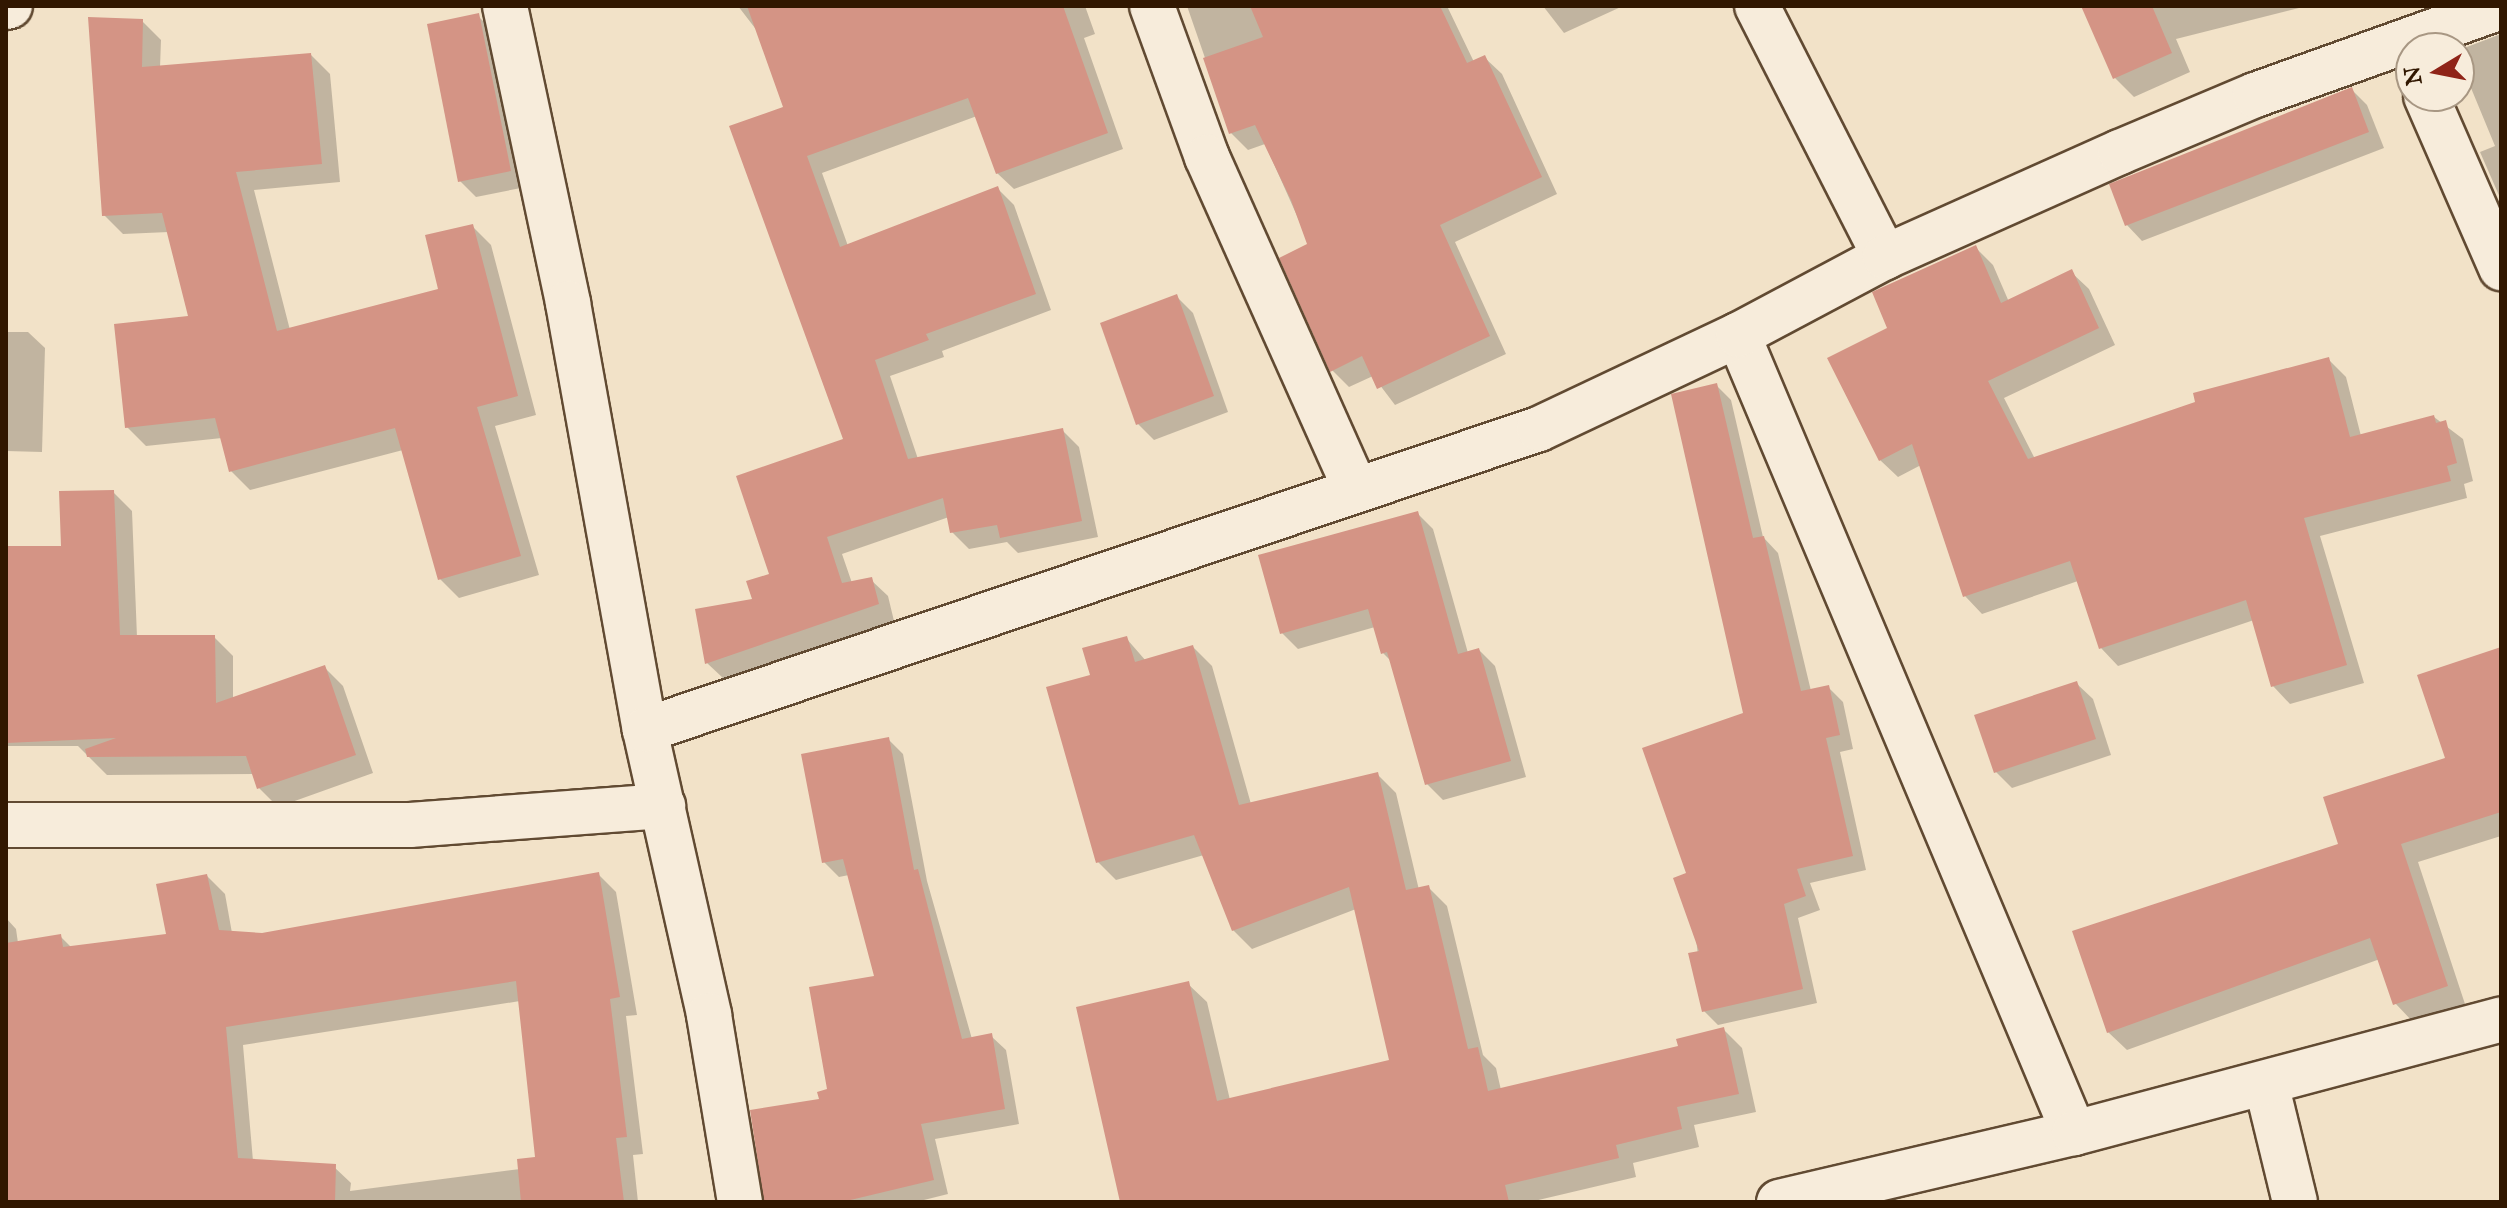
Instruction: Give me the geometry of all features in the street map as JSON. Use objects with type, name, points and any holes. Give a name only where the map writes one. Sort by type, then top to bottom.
[{"type":"street","points":[[505,6],[568,303],[645,730],[709,1015],[740,1202]]},
{"type":"street","points":[[1152,6],[1207,157],[1355,488]]},
{"type":"street","points":[[1757,6],[1885,257]]},
{"type":"street","points":[[2449,32],[2501,7]]},
{"type":"street","points":[[645,730],[1120,574],[1355,488],[1539,429],[1738,335],[1885,257],[2255,95],[2395,55]]},
{"type":"street","points":[[2433,112],[2501,268]]},
{"type":"street","points":[[1738,335],[2074,1133]]},
{"type":"street","points":[[6,825],[410,825],[663,806]]},
{"type":"street","points":[[1779,1202],[2074,1133],[2501,1019]]},
{"type":"street","points":[[2266,1083],[2295,1202]]},
{"type":"building","points":[[747,6],[1063,6],[1108,133],[996,174],[968,98],[807,156],[840,247],[998,186],[1036,294],[926,334],[929,340],[875,360],[908,459],[1063,428],[1082,521],[1000,538],[997,525],[950,533],[943,498],[827,537],[842,583],[872,577],[879,604],[705,664],[695,609],[752,599],[746,581],[769,574],[736,476],[843,439],[729,126],[783,107]]},
{"type":"building","points":[[1250,6],[1440,6],[1467,63],[1485,55],[1542,177],[1440,225],[1490,336],[1377,389],[1362,356],[1330,372],[1279,258],[1307,244],[1291,200],[1255,125],[1229,134],[1203,58],[1263,37]]},
{"type":"building","points":[[2081,6],[2152,6],[2172,53],[2113,79]]},
{"type":"building","points":[[479,13],[511,171],[458,182],[427,24]]},
{"type":"building","points":[[88,17],[143,19],[142,67],[311,53],[322,164],[236,172],[277,331],[438,289],[425,235],[473,224],[518,396],[477,407],[521,556],[438,580],[395,428],[229,472],[215,418],[125,428],[114,324],[188,316],[162,213],[102,216]]},
{"type":"building","points":[[2352,87],[2369,132],[2125,226],[2109,184]]},
{"type":"building","points":[[1976,245],[2001,303],[2072,269],[2099,328],[1988,381],[2028,459],[2195,402],[2193,393],[2329,357],[2350,437],[2434,415],[2436,423],[2446,420],[2457,463],[2447,466],[2451,481],[2304,518],[2347,665],[2271,687],[2246,600],[2099,649],[2070,561],[1963,597],[1912,444],[1879,461],[1827,358],[1887,328],[1872,292]]},
{"type":"building","points":[[1177,294],[1214,396],[1136,425],[1100,323]]},
{"type":"building","points":[[1717,383],[1753,538],[1764,536],[1801,691],[1829,685],[1840,735],[1826,738],[1853,856],[1797,869],[1806,896],[1784,904],[1803,989],[1702,1012],[1688,953],[1699,951],[1673,878],[1686,873],[1642,748],[1743,713],[1671,394]]},
{"type":"building","points":[[114,490],[120,635],[215,635],[216,703],[325,665],[356,755],[257,789],[246,756],[87,757],[85,749],[116,738],[6,743],[6,546],[61,546],[59,491]]},
{"type":"building","points":[[1418,511],[1458,654],[1479,648],[1511,761],[1425,785],[1387,652],[1381,654],[1368,609],[1280,634],[1258,555]]},
{"type":"building","points":[[1127,636],[1135,662],[1193,645],[1239,805],[1378,772],[1406,890],[1429,885],[1468,1049],[1478,1047],[1488,1091],[1678,1046],[1676,1039],[1724,1027],[1739,1094],[1677,1107],[1682,1129],[1616,1145],[1619,1158],[1505,1185],[1509,1202],[1120,1202],[1076,1007],[1189,981],[1217,1101],[1389,1060],[1349,887],[1232,931],[1194,835],[1096,863],[1046,687],[1090,675],[1082,648]]},
{"type":"building","points":[[2501,647],[2501,812],[2401,844],[2448,986],[2393,1005],[2370,938],[2107,1033],[2072,931],[2338,844],[2323,797],[2445,758],[2417,675]]},
{"type":"building","points":[[2077,681],[2096,739],[1994,773],[1974,715]]},
{"type":"building","points":[[889,737],[914,870],[918,869],[962,1039],[992,1033],[1005,1109],[921,1124],[934,1180],[842,1202],[764,1202],[750,1110],[819,1099],[817,1092],[827,1089],[809,987],[874,976],[843,859],[822,863],[801,754]]},
{"type":"building","points":[[599,872],[620,997],[610,999],[627,1137],[616,1138],[624,1202],[521,1202],[517,1159],[535,1157],[516,981],[226,1027],[238,1158],[336,1164],[335,1202],[6,1202],[6,943],[61,934],[63,947],[166,934],[156,884],[207,874],[219,930],[262,933]]}]
